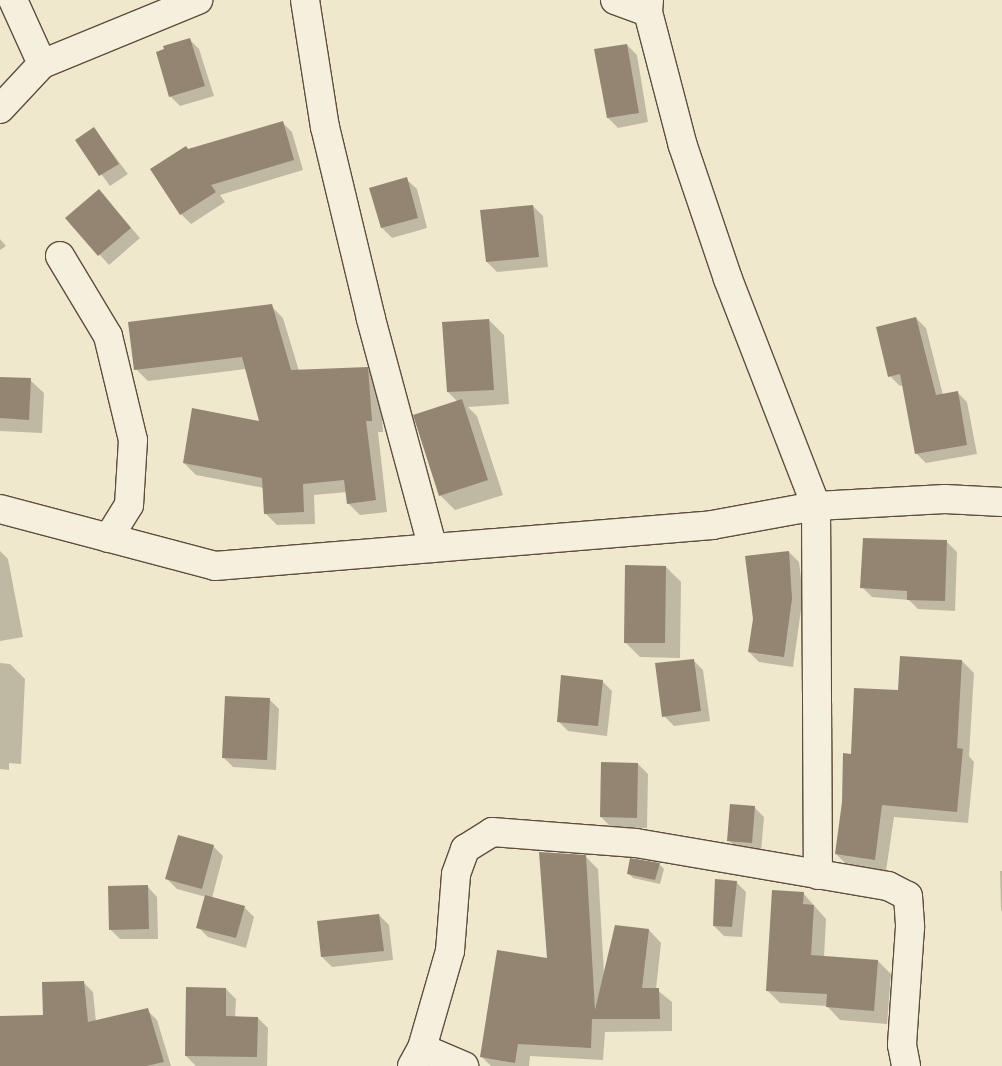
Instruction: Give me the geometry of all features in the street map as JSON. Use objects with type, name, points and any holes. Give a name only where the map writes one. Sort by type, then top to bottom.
[{"type":"street","points":[[13,0],[42,64]]},
{"type":"street","points":[[0,109],[42,64],[198,0]]},
{"type":"street","points":[[305,0],[325,127],[371,319],[433,548]]},
{"type":"street","points":[[614,0],[648,6],[683,146],[728,279],[816,506],[818,875]]},
{"type":"street","points":[[60,256],[108,336],[133,440],[129,504],[108,538]]},
{"type":"street","points":[[0,509],[214,566],[712,525],[816,506],[946,499],[1002,502]]},
{"type":"street","points":[[464,1066],[417,1057],[450,951],[456,874],[465,849],[492,832],[636,844],[888,886],[908,896],[910,927],[902,1046],[906,1066]]},
{"type":"building","points":[[190,38],[205,86],[169,97],[156,52],[164,49],[163,46]]},
{"type":"building","points":[[627,44],[639,113],[607,118],[594,49]]},
{"type":"building","points":[[283,121],[294,160],[211,185],[216,192],[180,215],[150,169],[186,146],[188,149]]},
{"type":"building","points":[[94,127],[119,164],[99,176],[75,140]]},
{"type":"building","points":[[407,177],[418,218],[381,228],[369,188]]},
{"type":"building","points":[[99,189],[131,228],[98,256],[65,218]]},
{"type":"building","points":[[533,205],[539,257],[486,262],[480,210]]},
{"type":"building","points":[[272,304],[291,370],[368,367],[372,421],[366,421],[376,500],[347,504],[344,480],[303,484],[304,512],[264,514],[262,478],[183,463],[192,408],[259,421],[242,357],[134,370],[128,322]]},
{"type":"building","points":[[916,317],[936,395],[958,391],[967,445],[915,454],[900,374],[888,377],[876,327]]},
{"type":"building","points":[[489,319],[494,390],[447,392],[442,322]]},
{"type":"building","points":[[0,377],[31,378],[29,420],[0,418]]},
{"type":"building","points":[[462,399],[488,480],[439,496],[413,415]]},
{"type":"building","points":[[863,538],[947,540],[945,601],[907,600],[907,591],[860,588]]},
{"type":"building","points":[[789,551],[792,599],[784,657],[748,652],[753,619],[745,556]]},
{"type":"building","points":[[625,565],[666,566],[665,643],[624,643]]},
{"type":"building","points":[[900,656],[962,660],[957,748],[963,749],[957,812],[882,805],[875,860],[835,854],[842,802],[843,753],[851,754],[854,688],[898,690]]},
{"type":"building","points":[[694,659],[701,711],[662,717],[655,663]]},
{"type":"building","points":[[561,675],[603,680],[598,726],[557,722]]},
{"type":"building","points":[[225,696],[270,698],[267,760],[222,758]]},
{"type":"building","points":[[601,762],[638,763],[637,818],[600,817]]},
{"type":"building","points":[[730,804],[755,806],[752,843],[727,841]]},
{"type":"building","points":[[178,835],[214,845],[202,889],[165,879]]},
{"type":"building","points":[[539,852],[586,855],[595,1010],[615,925],[649,929],[642,988],[659,988],[660,1019],[592,1019],[591,1048],[518,1044],[515,1063],[480,1057],[497,950],[547,958]]},
{"type":"building","points":[[630,858],[660,863],[655,880],[627,874]]},
{"type":"building","points":[[715,879],[737,881],[732,927],[713,926]]},
{"type":"building","points":[[148,885],[149,929],[109,930],[108,886]]},
{"type":"building","points":[[772,890],[804,892],[803,904],[814,905],[811,955],[878,960],[874,1011],[826,1007],[827,994],[766,991]]},
{"type":"building","points":[[205,895],[245,906],[236,938],[196,928]]},
{"type":"building","points":[[379,914],[384,951],[321,957],[317,921]]},
{"type":"building","points":[[84,981],[88,1022],[148,1008],[164,1062],[146,1066],[0,1066],[0,1016],[43,1015],[42,982]]},
{"type":"building","points":[[186,987],[226,988],[226,1016],[258,1017],[257,1057],[185,1056]]}]
